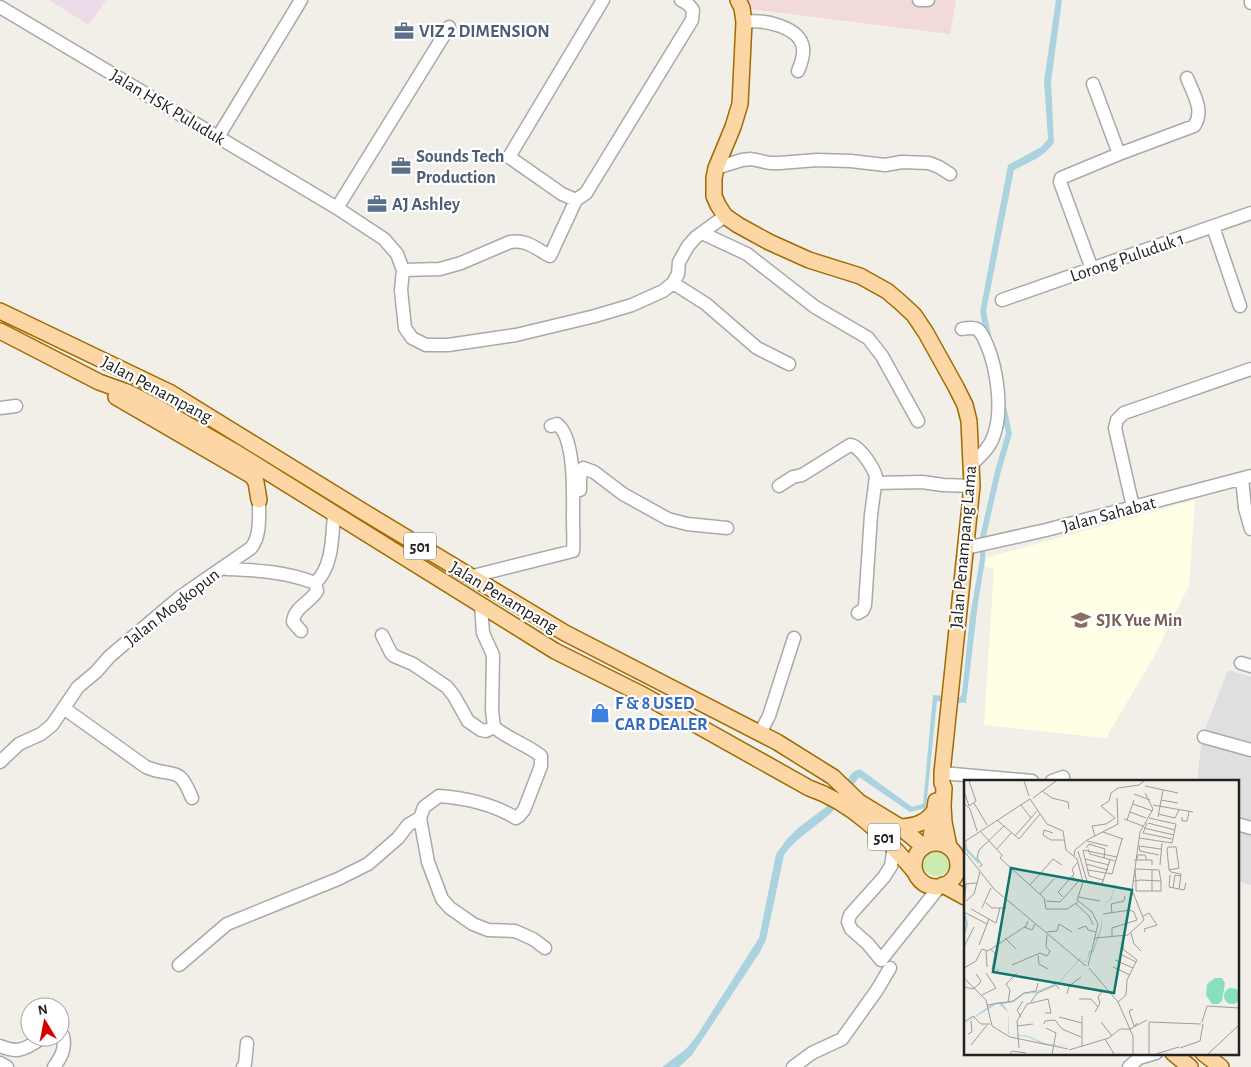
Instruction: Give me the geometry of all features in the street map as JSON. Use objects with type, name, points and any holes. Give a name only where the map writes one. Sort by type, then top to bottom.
[{"type":"main road","points":[[725,216],[714,196],[714,178],[716,168],[734,127],[740,104],[744,22],[742,8],[738,0]]},
{"type":"main road","name":"Jalan Penampang Lama","points":[[725,216],[769,242],[808,260],[860,276],[887,291],[914,315],[926,333],[964,405],[969,421],[972,486],[942,778],[938,788],[927,845]]},
{"type":"main road","name":"Jalan Penampang","points":[[0,311],[169,392],[469,577],[565,633],[760,732],[840,783],[865,820],[894,847],[915,872]]},
{"type":"main road","name":"Jalan Penampang","points":[[0,331],[99,382],[127,392],[157,407],[237,453],[555,651],[643,695],[809,788],[854,805],[900,827],[927,845]]},
{"type":"main road","points":[[114,366],[129,377],[130,389],[127,392]]},
{"type":"main road","points":[[99,382],[118,398],[252,476],[256,482],[259,500]]},
{"type":"main road","points":[[259,500],[272,488],[304,495]]},
{"type":"main road","name":"Jalan Penampang Lama","points":[[942,778],[944,788],[944,822],[949,847]]},
{"type":"main road","points":[[900,827],[914,826],[925,822],[935,810]]},
{"type":"main road","points":[[941,886],[955,876],[958,866],[961,864],[949,847],[940,843],[927,845],[915,858],[915,872],[920,880],[925,884],[941,886],[964,897]]},
{"type":"main road","points":[[1204,1054],[1221,1067]]},
{"type":"street","points":[[218,137],[301,0]]},
{"type":"street","points":[[576,200],[562,194],[509,157],[603,0]]},
{"type":"street","points":[[681,0],[693,10],[692,20],[586,193],[576,200],[550,256],[533,246],[518,241],[510,242],[461,263],[440,269],[404,270],[401,290],[405,328],[412,338],[426,345],[448,345],[516,335],[632,305],[663,291],[674,283],[678,274],[679,262],[688,246],[725,216]]},
{"type":"street","points":[[919,0],[928,0]]},
{"type":"street","name":"Jalan HSK Puluduk","points":[[0,7],[337,208],[384,239],[396,254],[404,270]]},
{"type":"street","points":[[744,22],[756,20],[775,24],[797,37],[803,50],[798,71]]},
{"type":"street","points":[[337,208],[449,27]]},
{"type":"street","points":[[1092,269],[1060,182],[1064,176],[1194,126],[1199,116],[1199,110],[1187,78]]},
{"type":"street","points":[[1094,84],[1119,154]]},
{"type":"street","points":[[716,168],[751,159],[770,163],[818,160],[885,165],[902,162],[928,163],[950,174]]},
{"type":"street","name":"Lorong Puluduk 1","points":[[1002,300],[1251,213]]},
{"type":"street","points":[[1213,227],[1240,306]]},
{"type":"street","points":[[702,233],[746,254],[815,307],[868,338],[882,356],[918,421]]},
{"type":"street","points":[[674,283],[706,304],[757,348],[789,364]]},
{"type":"street","points":[[962,329],[974,328],[980,331],[992,357],[996,377],[998,411],[994,436],[989,446],[971,465]]},
{"type":"street","points":[[1133,507],[1115,428],[1117,420],[1124,413],[1251,369]]},
{"type":"street","points":[[0,408],[16,406]]},
{"type":"street","points":[[469,577],[573,551],[573,482],[570,450],[562,428],[557,424],[552,426]]},
{"type":"street","points":[[779,486],[793,477],[805,473],[853,444],[875,471],[865,605],[858,614]]},
{"type":"street","points":[[574,542],[578,532],[582,468],[594,472],[623,494],[668,519],[687,524],[727,528]]},
{"type":"street","points":[[1246,478],[1245,508],[1251,529]]},
{"type":"street","name":"Jalan Sahabat","points":[[966,548],[1046,530],[1246,478]]},
{"type":"street","points":[[875,483],[922,482],[972,486]]},
{"type":"street","points":[[224,567],[256,543],[259,500]]},
{"type":"street","points":[[301,631],[293,622],[295,612],[317,592],[315,583],[323,576],[330,556],[334,514]]},
{"type":"street","name":"Jalan Mogkopun","points":[[0,762],[19,744],[41,734],[52,725],[78,687],[110,656],[180,597],[224,567],[227,569],[269,571],[306,579],[315,583]]},
{"type":"street","points":[[481,605],[483,633],[493,655],[492,710],[494,728]]},
{"type":"street","points":[[382,635],[394,656],[413,664],[447,688],[454,696],[468,721],[481,730],[486,731],[494,728]]},
{"type":"street","points":[[760,732],[768,716],[794,638]]},
{"type":"street","points":[[65,708],[146,767],[177,774],[185,781],[192,798]]},
{"type":"street","points":[[494,728],[540,756],[541,766],[524,810],[516,818],[506,812],[463,798],[439,796],[424,807],[420,818],[428,862],[442,898],[450,908],[473,924],[488,930],[515,931],[533,939],[545,948]]},
{"type":"street","points":[[1204,737],[1251,750]]},
{"type":"street","points":[[942,778],[1002,780]]},
{"type":"street","points":[[179,964],[227,924],[338,879],[368,864],[398,838],[408,825],[420,818]]},
{"type":"street","points":[[1238,824],[1251,828]]},
{"type":"street","points":[[886,964],[851,928],[848,922],[850,915],[884,877],[891,866],[894,847]]},
{"type":"street","points":[[792,1067],[812,1054],[842,1039],[877,990],[886,964],[941,886]]},
{"type":"street","points":[[243,1067],[247,1043]]},
{"type":"street","points":[[0,1046],[6,1049],[17,1050],[30,1047]]},
{"type":"street","points":[[54,1067],[63,1055],[64,1047]]},
{"type":"street","points":[[1136,1060],[1153,1054]]},
{"type":"street","points":[[0,1063],[7,1067]]},
{"type":"shaded area","points":[[49,0],[106,0],[89,25]]},
{"type":"shaded area","points":[[739,0],[956,0],[950,34],[742,8]]},
{"type":"shaded area","name":"SJK Yue Min","points":[[1195,500],[1189,585],[1155,655],[1106,738],[984,725],[994,570],[985,566],[986,558]]},
{"type":"shaded area","points":[[1228,670],[1251,677],[1251,885],[1238,881],[1238,780],[1197,780],[1202,737]]},
{"type":"green space","points":[[936,848],[946,852],[950,862],[946,872],[936,876],[926,872],[922,862],[926,852]]},
{"type":"water","points":[[1056,0],[1062,0],[1051,82],[1054,142],[1042,155],[1014,170],[986,311],[1012,434],[1001,471],[986,536],[985,560],[966,703],[937,701],[926,808],[910,812],[859,777],[834,810],[789,849],[784,855],[766,940],[760,952],[692,1055],[679,1067],[662,1067],[686,1049],[696,1037],[759,938],[776,854],[798,828],[826,807],[853,772],[860,769],[912,807],[923,804],[933,695],[960,697],[962,694],[970,616],[980,559],[980,537],[1006,433],[980,312],[1008,165],[1041,147],[1048,139],[1044,81]]},
{"type":"place","name":"VIZ 2 DIMENSION","points":[[404,31]]},
{"type":"place","name":"Sounds Tech Production","points":[[401,166]]},
{"type":"place","name":"AJ Ashley","points":[[377,204]]},
{"type":"place","name":"SJK Yue Min","points":[[1081,620]]},
{"type":"place","name":"F & 8 USED CAR DEALER","points":[[600,713]]}]
